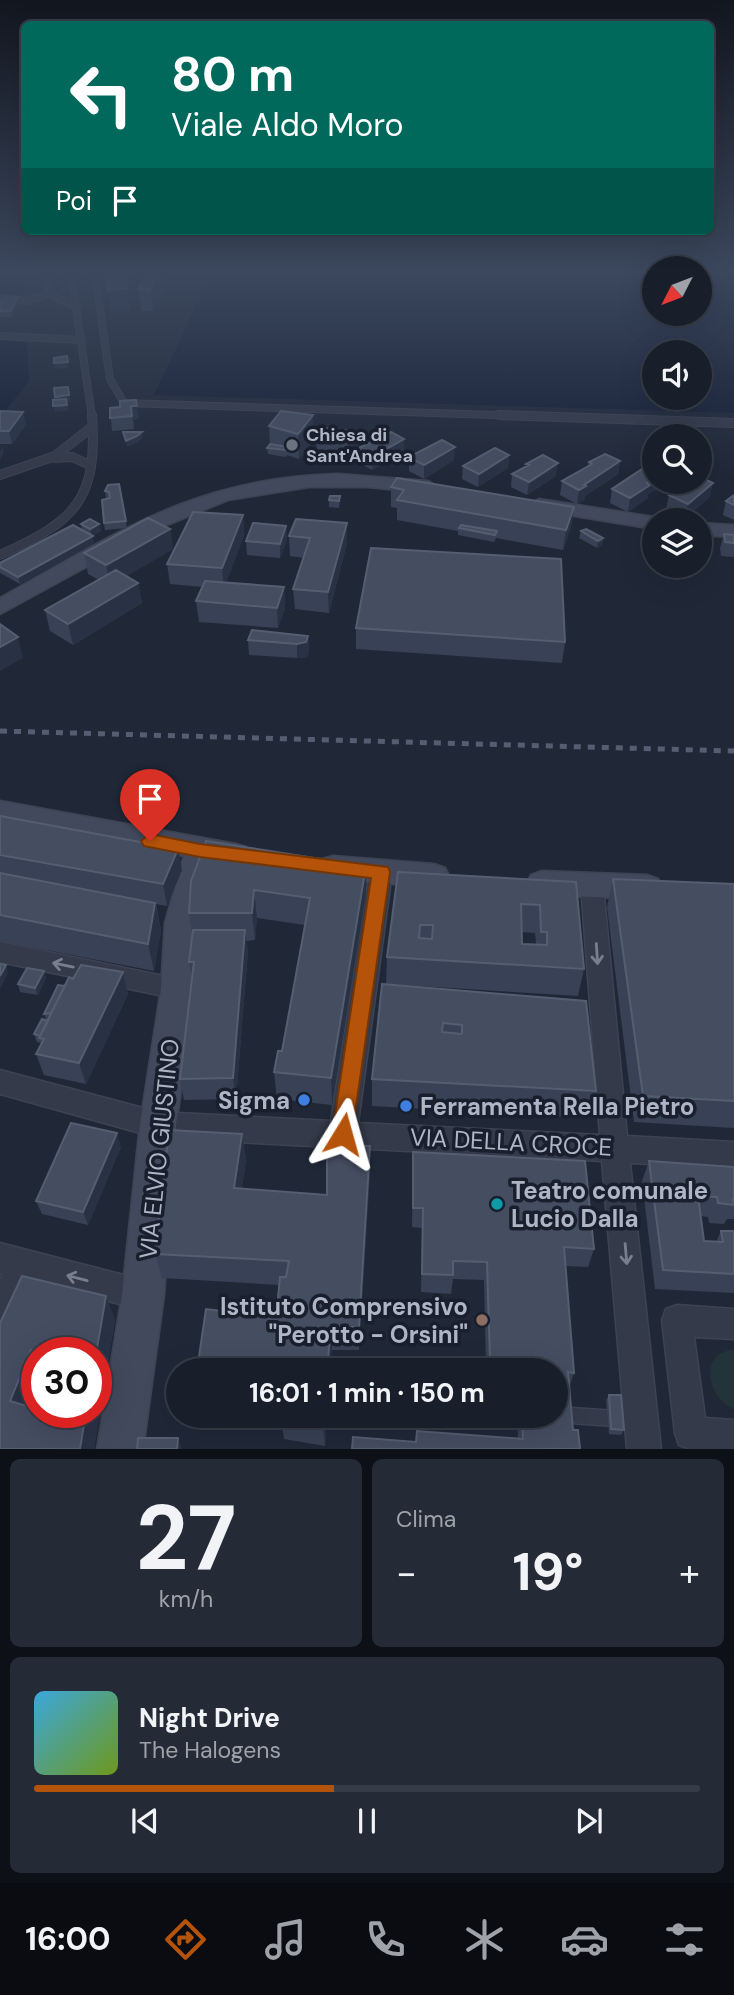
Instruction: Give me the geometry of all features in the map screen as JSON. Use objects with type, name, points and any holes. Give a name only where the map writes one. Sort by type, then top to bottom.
[{"type":"street","points":[[0,607],[168,516],[241,490],[295,481],[335,479],[389,482],[451,491]]},
{"type":"street","points":[[515,501],[642,521]]},
{"type":"street","points":[[712,530],[734,531]]},
{"type":"street","points":[[0,811],[200,851],[264,858]]},
{"type":"street","name":"VIA ELVIO GIUSTINO","points":[[120,1449],[143,1295],[158,1125],[178,989],[169,921],[200,851]]},
{"type":"street","points":[[303,863],[458,877]]},
{"type":"street","points":[[343,1134],[381,872]]},
{"type":"street","points":[[510,881],[670,888]]},
{"type":"street","points":[[592,886],[587,1008],[616,1147],[623,1420],[644,1449]]},
{"type":"street","points":[[0,952],[178,989]]},
{"type":"street","points":[[363,990],[390,993]]},
{"type":"street","name":"VIA DELLA CROCE","points":[[0,1082],[158,1125],[734,1155]]},
{"type":"street","points":[[0,1315],[12,1261],[143,1295]]},
{"type":"street","points":[[734,1324],[677,1320],[691,1433],[734,1436]]},
{"type":"lane","points":[[0,555],[50,527],[75,507],[89,484],[92,427],[82,342]]},
{"type":"lane","points":[[105,342],[110,379],[124,403],[734,423]]},
{"type":"lane","points":[[41,462],[69,447],[92,427]]},
{"type":"lane","points":[[0,475],[41,462],[72,457],[90,465]]},
{"type":"lane","points":[[568,1415],[623,1420]]},
{"type":"shaded area","points":[[734,1350],[734,1409],[718,1395],[710,1376],[715,1359]]},
{"type":"water","points":[[0,342],[27,343],[29,381],[0,418]]},
{"type":"water","points":[[179,342],[642,342],[642,410],[712,410],[712,342],[734,342],[734,413],[154,395]]},
{"type":"building","points":[[67,356],[68,362],[54,363],[54,358]]},
{"type":"building","points":[[68,387],[69,395],[55,397],[54,388]]},
{"type":"building","points":[[66,399],[67,405],[53,406],[53,400]]},
{"type":"building","points":[[136,400],[137,406],[131,406],[132,416],[110,418],[110,408],[120,407],[120,401]]},
{"type":"building","points":[[0,411],[23,412],[9,431],[0,431]]},
{"type":"building","points":[[281,411],[313,415],[298,434],[269,426]]},
{"type":"building","points":[[323,428],[354,431],[348,440],[316,436]]},
{"type":"building","points":[[123,432],[142,432],[126,441]]},
{"type":"building","points":[[391,432],[404,439],[372,457],[357,449]]},
{"type":"building","points":[[442,440],[455,447],[424,465],[409,457]]},
{"type":"building","points":[[270,444],[288,447],[286,450],[267,448]]},
{"type":"building","points":[[495,448],[509,455],[479,474],[463,466]]},
{"type":"building","points":[[605,454],[620,461],[584,485],[586,486],[579,490],[562,481],[592,464],[589,462]]},
{"type":"building","points":[[543,455],[558,463],[529,482],[512,474],[529,465],[526,464]]},
{"type":"building","points":[[642,469],[642,490],[630,498],[612,489]]},
{"type":"building","points":[[397,478],[574,507],[566,530],[397,500],[404,490],[391,487]]},
{"type":"building","points":[[119,484],[126,521],[104,523],[102,500],[110,498],[109,492],[105,491],[108,485]]},
{"type":"building","points":[[670,494],[700,494],[688,504]]},
{"type":"building","points":[[734,495],[734,505],[726,501]]},
{"type":"building","points":[[330,496],[340,496],[339,501],[329,500]]},
{"type":"building","points":[[193,512],[243,515],[222,568],[167,564]]},
{"type":"building","points":[[148,518],[170,529],[106,565],[84,553]]},
{"type":"building","points":[[90,519],[99,524],[90,529],[81,524]]},
{"type":"building","points":[[296,519],[347,523],[328,592],[293,589],[310,538],[289,536]]},
{"type":"building","points":[[253,523],[286,526],[280,544],[246,541]]},
{"type":"building","points":[[73,525],[93,536],[18,577],[0,567],[0,563]]},
{"type":"building","points":[[461,525],[497,531],[495,535],[459,528]]},
{"type":"building","points":[[586,529],[603,538],[598,541],[581,531]]},
{"type":"building","points":[[724,534],[734,535],[734,543],[725,542]]},
{"type":"building","points":[[371,548],[561,559],[565,642],[356,628]]},
{"type":"building","points":[[116,570],[138,583],[68,624],[45,610]]},
{"type":"building","points":[[205,581],[284,587],[277,608],[196,601]]},
{"type":"building","points":[[0,624],[18,637],[0,647]]},
{"type":"building","points":[[252,630],[308,636],[306,642],[297,644],[248,640]]},
{"type":"building","points":[[0,816],[178,849],[163,884],[0,855]]},
{"type":"building","points":[[206,841],[366,866],[331,1078],[274,1072],[278,1051],[282,1051],[310,898],[254,890],[252,913],[189,913],[191,881]]},
{"type":"building","points":[[398,872],[576,882],[584,969],[387,957]],"holes":[[[521,904],[540,905],[541,932],[547,932],[547,945],[522,944]],[[420,925],[433,925],[432,939],[419,938]]]},
{"type":"building","points":[[0,873],[155,903],[148,944],[0,915]]},
{"type":"building","points":[[613,879],[734,884],[734,1101],[643,1096]]},
{"type":"building","points":[[193,930],[245,930],[233,1078],[180,1079],[194,962],[189,962]]},
{"type":"building","points":[[0,964],[6,965],[0,976]]},
{"type":"building","points":[[81,965],[123,972],[79,1063],[36,1054],[44,1039],[39,1038],[69,977],[73,979]]},
{"type":"building","points":[[27,968],[44,971],[35,988],[18,984]]},
{"type":"building","points":[[382,984],[586,1001],[596,1091],[372,1079]],"holes":[[[443,1023],[462,1025],[462,1034],[442,1032]]]},
{"type":"building","points":[[58,985],[65,986],[51,1013],[44,1014]]},
{"type":"building","points":[[42,1019],[48,1021],[40,1036],[34,1034]]},
{"type":"building","points":[[71,1123],[117,1133],[83,1212],[36,1201]]},
{"type":"building","points":[[169,1130],[242,1134],[234,1188],[327,1195],[327,1145],[370,1146],[359,1327],[331,1327],[328,1358],[199,1358],[206,1309],[280,1318],[283,1299],[278,1298],[280,1277],[286,1277],[289,1261],[155,1254]]},
{"type":"building","points":[[413,1152],[585,1161],[594,1249],[564,1247],[574,1373],[568,1372],[568,1358],[490,1358],[487,1262],[453,1261],[453,1275],[422,1274],[423,1208],[413,1208]]},
{"type":"building","points":[[649,1161],[734,1167],[734,1205],[718,1203],[717,1197],[698,1196],[704,1241],[723,1242],[721,1231],[734,1231],[734,1274],[663,1270]]},
{"type":"building","points":[[22,1276],[106,1296],[99,1337],[21,1337],[21,1374],[10,1401],[21,1404],[21,1428],[83,1428],[80,1449],[0,1449],[0,1323]]},
{"type":"building","points":[[568,1372],[573,1430],[578,1430],[580,1449],[352,1449],[353,1437],[416,1442],[417,1431],[523,1439],[523,1428],[568,1428]]},
{"type":"building","points":[[609,1395],[621,1395],[624,1430],[611,1429]]},
{"type":"building","points":[[138,1438],[178,1438],[177,1449],[137,1449]]},
{"type":"railway","points":[[0,731],[734,751]]},
{"type":"place","name":"Chiesa di Sant'Andrea","points":[[292,445]]},
{"type":"place","name":"Sigma","points":[[304,1100]]},
{"type":"place","name":"Ferramenta Rella Pietro","points":[[406,1106]]},
{"type":"place","name":"Teatro comunale Lucio Dalla","points":[[497,1204]]},
{"type":"place","name":"Istituto Comprensivo \"Perotto - Orsini\"","points":[[482,1320]]},
{"type":"route","points":[[150,841],[200,851],[381,872],[343,1134]]}]
